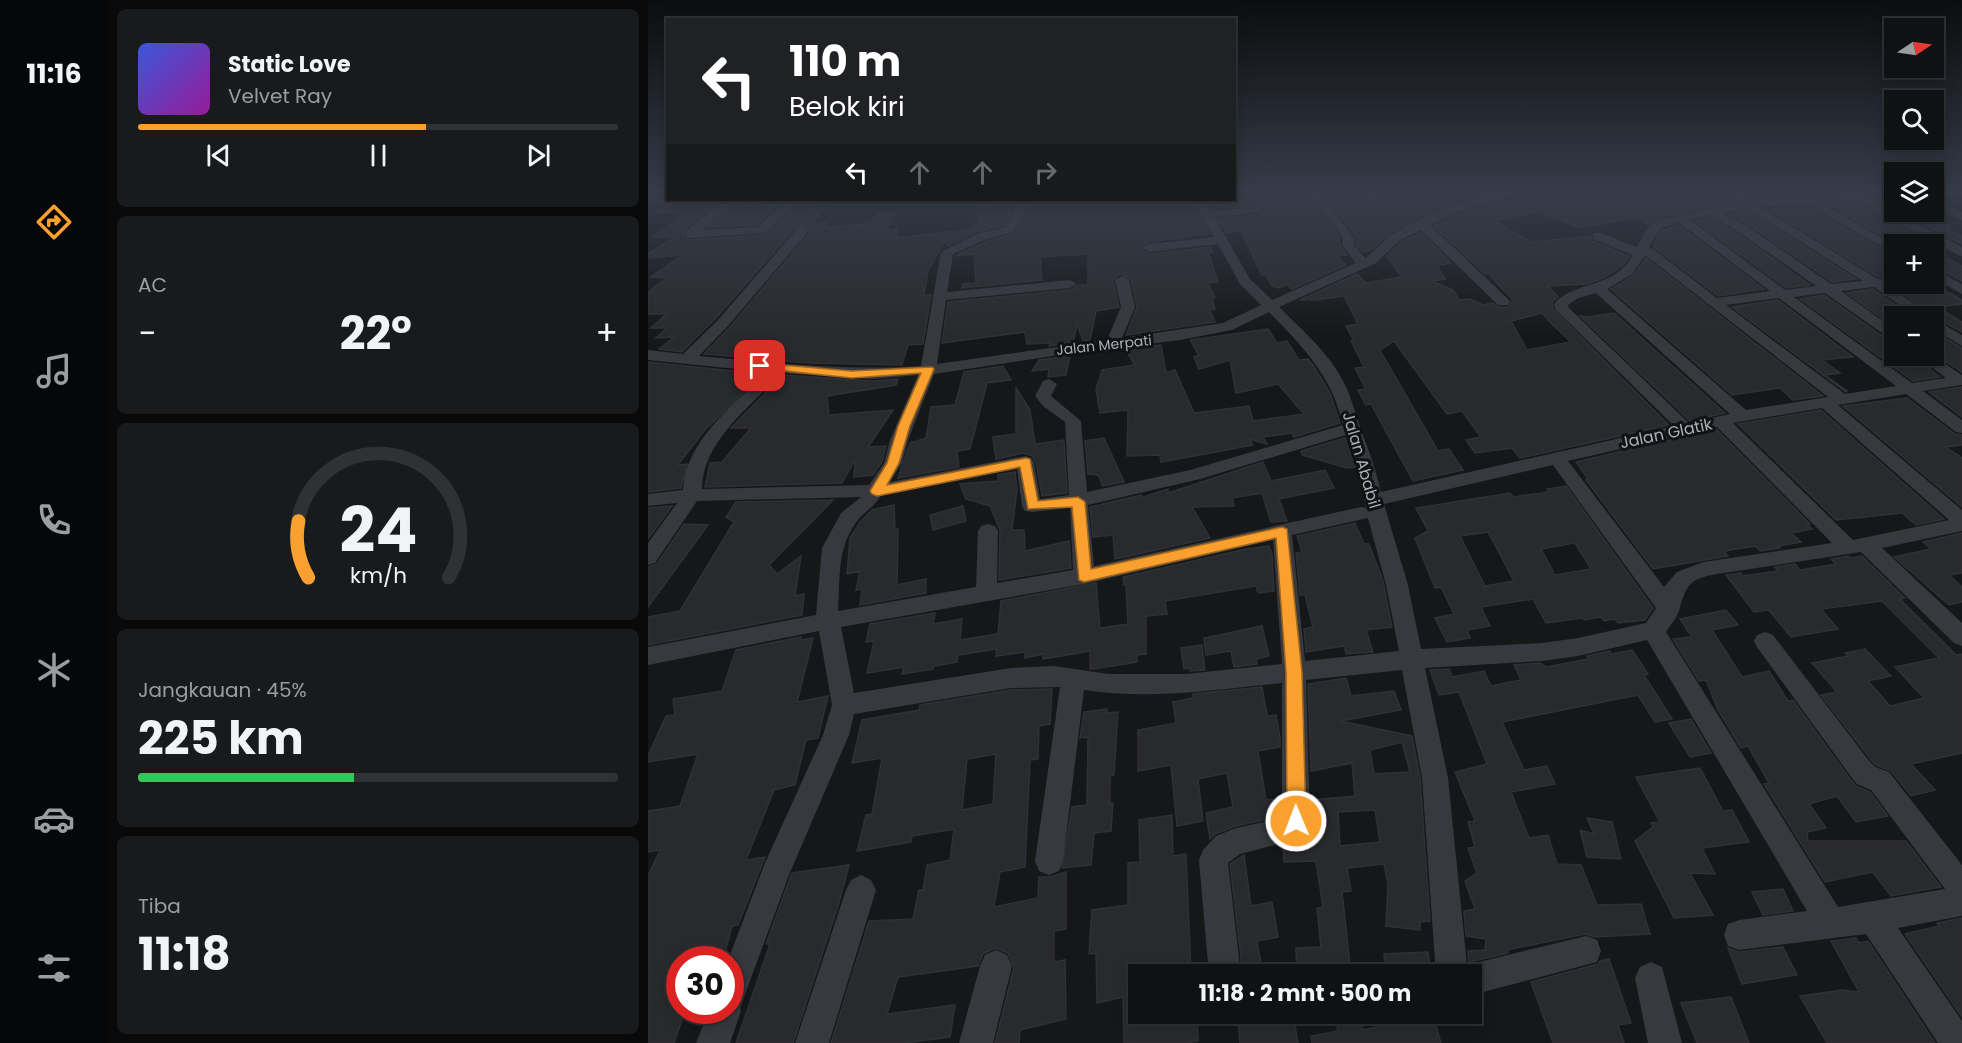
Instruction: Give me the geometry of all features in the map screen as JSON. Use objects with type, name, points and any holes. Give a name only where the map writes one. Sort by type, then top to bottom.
[{"type":"street","points":[[688,358],[723,323],[795,239]]},
{"type":"street","points":[[744,958],[775,873],[836,735],[844,705],[828,621],[832,548],[848,518],[867,503],[877,491],[893,463],[901,433],[928,369],[945,256],[949,250],[977,239]]},
{"type":"street","points":[[1349,239],[1348,245],[1363,264]]},
{"type":"street","name":"Jalan Merpati","points":[[648,355],[852,374],[928,369],[1180,336],[1227,327],[1268,306],[1363,264],[1378,255],[1394,239]]},
{"type":"street","points":[[1437,239],[1503,302]]},
{"type":"street","points":[[1603,239],[1642,250],[1714,302],[1833,401],[1962,523]]},
{"type":"street","points":[[1648,239],[1630,269],[1598,288],[1565,298],[1561,304],[1562,309],[1686,429]]},
{"type":"street","points":[[1708,239],[1962,428]]},
{"type":"street","points":[[1754,239],[1884,328]]},
{"type":"street","points":[[1805,239],[1909,306]]},
{"type":"street","points":[[1937,239],[1962,252]]},
{"type":"street","points":[[1149,248],[1222,240]]},
{"type":"street","name":"Jalan Ababil","points":[[1222,240],[1245,281],[1301,337],[1330,371],[1347,406],[1352,428],[1365,461],[1367,507],[1397,585],[1435,778],[1451,964]]},
{"type":"street","points":[[1944,274],[1962,273]]},
{"type":"street","points":[[1112,345],[1128,307],[1122,280]]},
{"type":"street","points":[[1944,280],[1962,290]]},
{"type":"street","points":[[1714,302],[1884,282]]},
{"type":"street","points":[[939,297],[1070,284]]},
{"type":"street","points":[[1598,288],[1742,416]]},
{"type":"street","points":[[1944,330],[1962,342]]},
{"type":"street","points":[[1939,366],[1960,380]]},
{"type":"street","points":[[648,558],[692,495],[690,485],[697,463],[715,436],[779,368]]},
{"type":"street","name":"Jalan Glatik","points":[[648,656],[828,621],[1084,576],[1282,532],[1556,457],[1742,416],[1960,380]]},
{"type":"street","points":[[1049,384],[1043,396],[1064,410],[1072,421],[1084,576]]},
{"type":"street","points":[[1721,421],[1856,546],[1962,637]]},
{"type":"street","points":[[648,500],[692,495],[877,491],[1026,462],[1032,506],[1078,502],[1179,478],[1352,428]]},
{"type":"street","points":[[1556,457],[1669,609]]},
{"type":"street","points":[[844,705],[1011,678],[1054,676],[1109,684],[1186,684],[1413,659],[1578,647],[1653,630],[1661,624],[1669,609],[1673,589],[1683,578],[1696,572],[1752,561],[1856,546],[1962,523]]},
{"type":"street","points":[[986,593],[988,531]]},
{"type":"street","points":[[1224,964],[1213,861],[1218,850],[1229,844],[1288,830],[1294,827],[1296,821],[1294,672],[1282,532]]},
{"type":"street","points":[[1653,630],[1831,923]]},
{"type":"street","points":[[1765,641],[1861,770],[1866,776],[1880,781],[1962,888]]},
{"type":"street","points":[[1049,861],[1073,679]]},
{"type":"street","points":[[812,1043],[861,890]]},
{"type":"street","points":[[1739,935],[1873,918],[1962,901]]},
{"type":"street","points":[[1873,918],[1957,1043]]},
{"type":"street","points":[[1482,977],[1586,951]]},
{"type":"street","points":[[976,1043],[996,966]]},
{"type":"street","points":[[1651,978],[1665,1043]]},
{"type":"street","points":[[713,1043],[720,1024]]},
{"type":"building","points":[[672,239],[786,239],[716,318],[682,352],[659,349],[674,337],[656,338],[667,328],[651,328],[666,314],[648,314],[648,292],[667,278],[651,277],[683,255],[648,258],[648,254]]},
{"type":"building","points":[[805,239],[962,239],[948,246],[945,241],[928,271],[924,295],[931,295],[923,344],[908,345],[902,365],[810,363],[704,354]]},
{"type":"building","points":[[997,239],[1174,239],[1149,242],[1141,249],[1149,254],[1210,247],[1213,252],[1208,252],[1218,282],[1208,283],[1215,297],[1212,298],[1215,309],[1210,310],[1215,322],[1126,335],[1137,307],[1131,280],[1121,274],[1113,280],[1119,307],[1096,311],[1090,340],[1083,341],[1077,324],[1073,342],[1049,346],[1051,343],[1027,344],[1025,332],[942,343],[948,302],[1070,290],[1079,285],[1088,285],[1088,254],[1040,257],[1042,280],[962,288],[963,284],[976,283],[974,254],[955,256]]},
{"type":"building","points":[[1245,239],[1339,239],[1340,246],[1347,255],[1337,256],[1346,265],[1292,289],[1287,284],[1279,288],[1272,286],[1266,275],[1262,275]]},
{"type":"building","points":[[1357,239],[1384,239],[1371,250],[1363,252],[1356,244]]},
{"type":"building","points":[[1408,239],[1427,239],[1451,263],[1437,266],[1445,279],[1432,281],[1453,290],[1459,300],[1470,299],[1483,305],[1493,303],[1498,307],[1508,307],[1513,300],[1488,273],[1485,274],[1447,239],[1525,239],[1531,242],[1592,239],[1592,241],[1629,256],[1623,265],[1603,278],[1587,284],[1548,286],[1558,297],[1552,302],[1553,309],[1669,425],[1520,458],[1512,448],[1475,453],[1466,440],[1481,437],[1462,411],[1447,414],[1394,341],[1380,350],[1438,451],[1449,449],[1463,470],[1413,481],[1371,404],[1366,405],[1358,390],[1366,389],[1355,368],[1364,367],[1346,326],[1358,324],[1344,296],[1300,300],[1357,274],[1366,283],[1402,277],[1387,256],[1401,242]],"holes":[[[1542,313],[1571,342],[1527,350],[1511,321]]]},
{"type":"building","points":[[1657,239],[1696,239],[1764,289],[1718,296],[1655,248]]},
{"type":"building","points":[[1719,239],[1745,239],[1810,285],[1786,288]]},
{"type":"building","points":[[1769,239],[1792,239],[1856,279],[1832,282]]},
{"type":"building","points":[[1815,239],[1864,239],[1884,250],[1884,276],[1878,277]]},
{"type":"building","points":[[1952,239],[1962,239],[1962,244]]},
{"type":"building","points":[[1944,256],[1962,266],[1962,281],[1944,272]]},
{"type":"building","points":[[1646,258],[1823,396],[1793,400],[1780,388],[1732,395],[1611,289],[1633,276]]},
{"type":"building","points":[[1873,289],[1898,306],[1884,306],[1884,320],[1847,293]]},
{"type":"building","points":[[1944,290],[1962,300],[1962,304],[1920,306],[1904,294],[1944,294]]},
{"type":"building","points":[[1824,295],[1884,337],[1884,360],[1800,299]]},
{"type":"building","points":[[1778,300],[1853,357],[1822,360],[1840,373],[1825,375],[1846,392],[1732,307]]},
{"type":"building","points":[[1944,311],[1962,322],[1962,332],[1944,322]]},
{"type":"building","points":[[1614,313],[1725,413],[1690,421],[1580,316]]},
{"type":"building","points":[[1268,329],[1277,343],[1287,341],[1299,360],[1308,359],[1313,365],[1330,393],[1340,423],[1294,437],[1292,433],[1263,437],[1267,444],[1249,439],[1253,445],[1161,462],[1160,455],[1127,456],[1128,410],[1100,413],[1096,389],[1102,370],[1135,365],[1125,349],[1161,345],[1166,373],[1175,370],[1194,413],[1249,406],[1253,421],[1304,414],[1278,384],[1236,393],[1230,360],[1199,369],[1194,357],[1199,355],[1190,340]]},
{"type":"building","points":[[1944,337],[1962,348],[1962,372],[1944,360]]},
{"type":"building","points":[[1070,356],[1066,375],[1048,377],[1049,369],[1032,371],[1039,360]]},
{"type":"building","points":[[648,362],[762,374],[704,431],[678,465],[687,464],[681,488],[648,492]]},
{"type":"building","points":[[1003,366],[1011,380],[987,383],[970,449],[957,451],[959,467],[898,478],[910,443],[926,438],[931,407],[955,405],[964,372]]},
{"type":"building","points":[[1892,366],[1927,366],[1940,377],[1913,381]]},
{"type":"building","points":[[783,375],[872,381],[898,379],[896,385],[827,396],[829,415],[893,410],[868,447],[886,446],[882,462],[873,475],[854,477],[855,460],[842,483],[705,487],[710,463],[722,462],[751,428],[731,428]]},
{"type":"building","points":[[1962,387],[1962,417],[1929,392]]},
{"type":"building","points":[[1016,388],[1030,410],[1035,444],[1064,440],[1067,493],[1042,496],[1036,462],[1032,456],[1023,453],[996,459],[993,437],[1016,434]]},
{"type":"building","points":[[1907,398],[1955,434],[1962,435],[1962,445],[1946,447],[1962,458],[1962,507],[1843,406]]},
{"type":"building","points":[[1821,410],[1944,519],[1916,525],[1902,513],[1836,520],[1738,424]]},
{"type":"building","points":[[1716,429],[1810,524],[1807,524],[1812,529],[1791,533],[1801,542],[1778,546],[1780,548],[1760,551],[1755,546],[1724,551],[1728,556],[1653,569],[1586,480],[1588,479],[1576,462]]},
{"type":"building","points":[[1104,438],[1124,482],[1103,486],[1098,475],[1088,474],[1085,441]]},
{"type":"building","points":[[1345,438],[1355,467],[1347,468],[1302,455],[1301,451]]},
{"type":"building","points":[[1263,462],[1271,481],[1325,470],[1334,488],[1279,499],[1287,521],[1271,522],[1262,493],[1232,498],[1234,506],[1192,507],[1210,538],[1115,559],[1113,535],[1093,537],[1090,507],[1141,495],[1143,497],[1168,489],[1168,493]]},
{"type":"building","points":[[1015,472],[1017,489],[1012,530],[1024,530],[1025,551],[1069,541],[1071,568],[999,580],[1000,530],[990,506],[966,499],[960,484],[998,481],[998,475]]},
{"type":"building","points":[[1566,486],[1653,608],[1645,620],[1618,623],[1615,619],[1604,621],[1601,617],[1546,623],[1533,599],[1481,607],[1490,626],[1467,630],[1470,638],[1447,642],[1435,618],[1454,614],[1441,587],[1435,588],[1415,538],[1428,531],[1416,508],[1510,493],[1513,497],[1549,492],[1547,489]],"holes":[[[1488,532],[1514,581],[1485,586],[1460,536]],[[1575,543],[1591,569],[1555,575],[1541,549]]]},
{"type":"building","points":[[833,500],[769,565],[777,574],[801,556],[795,596],[804,594],[802,615],[648,645],[648,617],[680,611],[734,522],[726,517],[736,502]]},
{"type":"building","points":[[894,505],[895,529],[898,529],[897,585],[926,579],[926,593],[860,605],[862,589],[856,590],[860,571],[847,574],[850,538],[860,522],[872,510]]},
{"type":"building","points":[[672,506],[648,539],[648,508]]},
{"type":"building","points":[[963,506],[966,521],[933,530],[930,515]]},
{"type":"building","points":[[1355,523],[1364,544],[1369,544],[1383,581],[1392,627],[1366,630],[1373,652],[1346,654],[1344,646],[1306,652],[1304,629],[1313,627],[1305,595],[1300,595],[1296,553],[1302,552],[1297,536]]},
{"type":"building","points":[[684,524],[708,525],[648,607],[648,567],[657,564]]},
{"type":"building","points":[[1962,533],[1962,573],[1949,575],[1962,587],[1962,602],[1949,605],[1894,557],[1931,549],[1923,542]]},
{"type":"building","points":[[1269,546],[1272,554],[1274,591],[1258,593],[1256,586],[1165,601],[1167,614],[1146,616],[1146,654],[1137,655],[1137,662],[1090,669],[1090,651],[1043,659],[1043,654],[1025,658],[1025,652],[996,656],[997,649],[958,655],[957,662],[934,666],[933,669],[902,674],[904,667],[867,673],[874,641],[866,642],[870,624],[935,613],[933,624],[962,619],[960,640],[998,634],[1001,601],[1096,583],[1100,628],[1128,624],[1126,584],[1124,585],[1123,577],[1246,549]]},
{"type":"building","points":[[1848,556],[1850,558],[1862,556],[1905,598],[1900,599],[1956,655],[1962,654],[1962,753],[1911,764],[1935,790],[1911,796],[1891,771],[1872,761],[1821,695],[1837,692],[1812,663],[1848,656],[1845,653],[1865,649],[1891,676],[1868,681],[1890,706],[1924,698],[1895,667],[1939,658],[1882,601],[1821,609],[1838,629],[1791,637],[1769,610],[1754,612],[1726,575],[1741,573],[1743,576],[1778,571],[1775,567],[1795,564],[1800,570],[1836,564],[1831,559]]},
{"type":"building","points":[[1726,610],[1738,625],[1712,630],[1742,677],[1769,671],[1788,701],[1793,700],[1850,779],[1856,786],[1870,792],[1888,816],[1856,822],[1837,796],[1809,804],[1826,828],[1807,832],[1808,841],[1906,841],[1941,887],[1891,896],[1873,872],[1825,882],[1764,784],[1769,783],[1748,746],[1741,748],[1718,710],[1706,680],[1699,681],[1673,639],[1692,637],[1680,619]]},
{"type":"building","points":[[1262,626],[1269,656],[1256,659],[1257,664],[1234,667],[1231,651],[1206,655],[1204,638]]},
{"type":"building","points":[[801,637],[801,640],[813,638],[797,702],[828,696],[818,738],[806,740],[795,785],[774,790],[746,860],[765,857],[738,925],[732,926],[727,946],[666,946],[666,1024],[681,1024],[674,1043],[648,1043],[648,876],[660,850],[648,852],[648,811],[680,806],[698,754],[648,762],[648,756],[666,716],[675,715],[673,699],[722,691],[736,650]]},
{"type":"building","points":[[1202,645],[1205,670],[1184,669],[1181,648]]},
{"type":"building","points":[[1632,650],[1648,674],[1644,675],[1672,719],[1655,722],[1638,695],[1502,722],[1524,770],[1547,766],[1555,784],[1511,792],[1529,838],[1548,835],[1557,864],[1581,865],[1597,905],[1641,904],[1650,934],[1594,937],[1585,934],[1507,950],[1508,953],[1469,962],[1468,951],[1485,950],[1486,939],[1466,936],[1464,911],[1475,909],[1465,881],[1477,873],[1468,848],[1475,847],[1468,822],[1475,821],[1455,772],[1487,764],[1459,692],[1439,695],[1430,670],[1449,669],[1452,677],[1484,671],[1491,686],[1521,680],[1514,665],[1540,663],[1546,667],[1588,659],[1587,656],[1610,651],[1611,654]]},
{"type":"building","points":[[1346,678],[1351,696],[1394,691],[1401,710],[1340,721],[1412,736],[1420,778],[1430,921],[1420,922],[1420,930],[1386,926],[1388,884],[1384,864],[1347,868],[1351,891],[1342,892],[1350,964],[1297,964],[1296,948],[1321,947],[1317,908],[1323,907],[1316,861],[1284,862],[1283,845],[1299,841],[1309,835],[1312,800],[1355,796],[1352,763],[1311,771],[1308,684]],"holes":[[[1402,742],[1410,772],[1374,774],[1370,750]],[[1375,810],[1380,842],[1340,846],[1338,812]]]},
{"type":"building","points":[[1262,687],[1267,716],[1276,715],[1280,738],[1280,747],[1258,751],[1266,800],[1272,799],[1276,817],[1236,826],[1215,834],[1210,839],[1206,813],[1233,807],[1227,773],[1198,779],[1203,821],[1177,826],[1171,765],[1138,771],[1138,730],[1176,723],[1173,702],[1193,698],[1193,694]]},
{"type":"building","points":[[1052,689],[1050,724],[1039,726],[1038,759],[1030,760],[1025,867],[1000,872],[994,907],[1038,898],[1039,877],[1050,877],[1066,872],[1066,929],[1054,931],[1054,962],[1065,960],[1066,1019],[1020,1030],[1019,1043],[995,1043],[1014,967],[1008,953],[995,948],[983,954],[978,966],[898,977],[887,1014],[955,1005],[950,1037],[904,1043],[831,1043],[869,921],[913,919],[919,890],[923,890],[927,865],[950,860],[954,829],[912,836],[911,842],[857,851],[866,815],[872,814],[882,758],[852,763],[862,720],[919,710],[920,705],[1011,690]],"holes":[[[996,754],[993,804],[962,810],[967,759]]]},
{"type":"building","points":[[1107,709],[1107,713],[1118,712],[1114,775],[1110,776],[1110,803],[1113,803],[1111,831],[1094,833],[1091,865],[1062,868],[1072,807],[1087,805],[1088,737],[1080,738],[1084,712]]},
{"type":"building","points":[[1691,719],[1711,753],[1690,757],[1669,723]]},
{"type":"building","points":[[1700,768],[1723,811],[1732,810],[1749,842],[1702,848],[1715,874],[1690,873],[1713,915],[1674,918],[1635,841],[1653,827],[1651,823],[1660,822],[1636,777]]},
{"type":"building","points":[[1172,815],[1173,856],[1186,854],[1191,964],[1128,964],[1128,1024],[1197,1024],[1198,1041],[1124,1043],[1123,997],[1097,1003],[1096,953],[1089,954],[1092,910],[1128,905],[1128,863],[1140,862],[1139,820]]},
{"type":"building","points":[[1587,818],[1612,822],[1621,859],[1587,857],[1580,830],[1594,834]]},
{"type":"building","points":[[1244,855],[1251,906],[1272,902],[1278,937],[1257,941],[1261,964],[1242,964],[1230,864]]},
{"type":"building","points":[[849,865],[839,903],[793,1043],[736,1043],[770,944],[766,944],[792,873]]},
{"type":"building","points":[[1783,889],[1793,911],[1763,915],[1752,892]]},
{"type":"building","points":[[1962,918],[1962,1017],[1905,934],[1939,926],[1937,923]]},
{"type":"building","points":[[1856,938],[1859,943],[1868,941],[1935,1043],[1827,1043],[1800,996],[1842,990],[1859,992],[1831,941]]},
{"type":"building","points":[[1783,947],[1797,975],[1742,984],[1728,948],[1739,952]]},
{"type":"building","points":[[1428,952],[1430,964],[1385,964],[1384,954]]},
{"type":"building","points":[[1609,959],[1631,1023],[1618,1025],[1624,1043],[1553,1043],[1531,982]]},
{"type":"building","points":[[1731,997],[1749,1043],[1697,1043],[1681,1003]]},
{"type":"building","points":[[1238,1024],[1295,1024],[1298,1043],[1240,1043]]},
{"type":"building","points":[[1336,1024],[1362,1024],[1363,1030],[1389,1024],[1435,1024],[1441,1043],[1312,1043],[1311,1036],[1338,1031]]},
{"type":"route","points":[[760,366],[852,374],[928,369],[904,426],[893,463],[877,491],[1026,462],[1032,506],[1078,502],[1084,576],[1282,532],[1294,672],[1296,821]]}]
